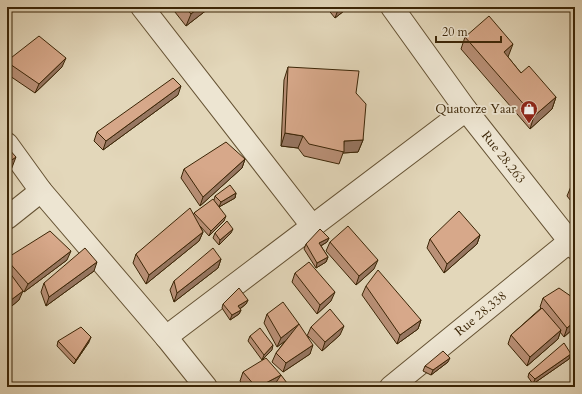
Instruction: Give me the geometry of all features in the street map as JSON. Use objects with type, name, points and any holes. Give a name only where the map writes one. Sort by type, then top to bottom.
[{"type":"street","points":[[142,7],[313,227]]},
{"type":"street","name":"Rue 28.263","points":[[392,7],[466,110],[572,244]]},
{"type":"street","points":[[166,338],[466,110]]},
{"type":"street","points":[[7,144],[41,191],[206,387]]},
{"type":"street","points":[[7,218],[41,191]]},
{"type":"street","name":"Rue 28.338","points":[[391,387],[572,244]]},
{"type":"building","points":[[185,7],[199,7],[191,14]]},
{"type":"building","points":[[489,16],[513,44],[504,52],[521,73],[529,66],[556,97],[534,116],[465,37]]},
{"type":"building","points":[[39,36],[66,58],[39,84],[7,61]]},
{"type":"building","points":[[288,67],[359,71],[356,93],[366,104],[363,140],[344,141],[344,152],[309,144],[303,136],[285,133]]},
{"type":"building","points":[[173,78],[181,86],[106,141],[97,132]]},
{"type":"building","points":[[226,142],[245,159],[203,197],[184,169]]},
{"type":"building","points":[[7,147],[16,157],[9,162],[9,174],[7,176]]},
{"type":"building","points":[[575,181],[575,188],[572,184]]},
{"type":"building","points":[[230,185],[236,193],[221,202],[215,196]]},
{"type":"building","points":[[213,199],[226,216],[211,231],[194,213]]},
{"type":"building","points":[[190,208],[203,232],[149,275],[136,254]]},
{"type":"building","points":[[459,211],[480,235],[447,264],[430,239]]},
{"type":"building","points":[[227,221],[233,229],[220,240],[215,233]]},
{"type":"building","points":[[348,226],[378,260],[359,276],[330,242]]},
{"type":"building","points":[[320,229],[329,238],[319,243],[328,257],[317,263],[306,244]]},
{"type":"building","points":[[50,231],[71,251],[28,284],[7,260],[7,258]]},
{"type":"building","points":[[85,248],[97,262],[49,297],[44,283]]},
{"type":"building","points":[[213,248],[221,259],[177,293],[174,281]]},
{"type":"building","points":[[309,262],[335,292],[320,305],[295,273]]},
{"type":"building","points":[[7,269],[23,291],[7,303]]},
{"type":"building","points":[[378,270],[421,320],[400,335],[366,286]]},
{"type":"building","points":[[239,288],[248,300],[238,306],[241,310],[232,315],[223,304]]},
{"type":"building","points":[[559,288],[572,297],[575,295],[575,321],[567,328],[543,298]]},
{"type":"building","points":[[283,302],[299,324],[281,338],[267,314]]},
{"type":"building","points":[[542,308],[561,330],[530,357],[511,335]]},
{"type":"building","points":[[330,309],[344,326],[325,342],[311,327]]},
{"type":"building","points":[[299,324],[313,345],[286,363],[276,353]]},
{"type":"building","points":[[81,327],[91,337],[76,360],[58,341]]},
{"type":"building","points":[[260,328],[273,345],[264,355],[250,336]]},
{"type":"building","points":[[564,343],[571,354],[535,379],[529,373]]},
{"type":"building","points":[[443,351],[450,358],[433,370],[425,366]]},
{"type":"building","points":[[266,358],[281,375],[256,387],[243,372]]},
{"type":"building","points":[[281,375],[290,387],[273,387]]},
{"type":"place","name":"Quatorze Yaar","points":[[529,124]]}]
